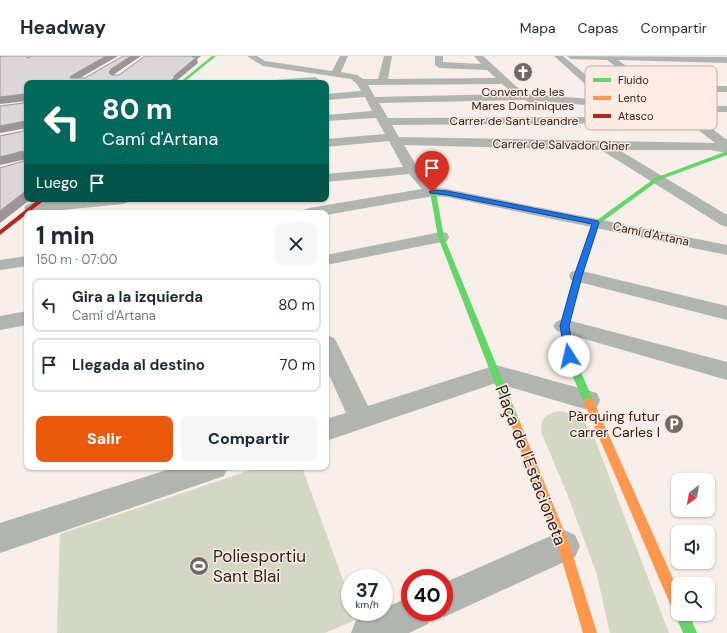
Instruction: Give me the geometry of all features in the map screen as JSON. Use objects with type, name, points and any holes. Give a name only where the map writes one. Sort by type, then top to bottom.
[{"type":"street","points":[[185,80],[214,56]]},
{"type":"street","points":[[251,56],[263,63],[335,74],[358,80],[412,170],[432,192],[441,237],[496,374],[329,429]]},
{"type":"street","points":[[335,74],[344,56]]},
{"type":"street","points":[[382,82],[388,56]]},
{"type":"street","points":[[439,56],[439,65],[489,67]]},
{"type":"street","points":[[478,56],[513,89],[727,222]]},
{"type":"street","points":[[558,56],[585,79]]},
{"type":"street","points":[[571,56],[727,60]]},
{"type":"street","points":[[689,56],[699,60]]},
{"type":"street","points":[[609,57],[621,66]]},
{"type":"street","points":[[329,81],[505,81]]},
{"type":"street","points":[[717,88],[727,88]]},
{"type":"street","points":[[329,97],[528,98],[585,102]]},
{"type":"street","points":[[717,110],[727,110]]},
{"type":"street","name":"Carrer de Sant Leandre","points":[[329,118],[585,120]]},
{"type":"street","points":[[705,130],[727,146]]},
{"type":"street","name":"Carrer de Salvador Giner","points":[[329,143],[394,139],[603,146],[710,146],[727,149]]},
{"type":"street","points":[[671,590],[569,356],[564,326],[578,276],[596,223],[657,179],[727,153]]},
{"type":"street","points":[[329,178],[412,170]]},
{"type":"street","name":"Camí d'Artana","points":[[327,210],[432,192],[447,193],[727,250]]},
{"type":"street","points":[[37,204],[71,202]]},
{"type":"street","points":[[0,233],[24,214]]},
{"type":"street","points":[[329,259],[441,237]]},
{"type":"street","points":[[0,266],[24,262]]},
{"type":"street","points":[[578,276],[727,313]]},
{"type":"street","points":[[0,324],[24,319]]},
{"type":"street","points":[[564,326],[727,371]]},
{"type":"street","points":[[329,350],[360,418]]},
{"type":"street","name":"Plaça de l'Estacioneta","points":[[496,374],[588,400]]},
{"type":"street","name":"Plaça de l'Estacioneta","points":[[496,374],[564,546],[590,633]]},
{"type":"street","points":[[0,538],[180,472],[194,470]]},
{"type":"street","points":[[453,596],[564,546]]},
{"type":"street","points":[[369,633],[401,619]]},
{"type":"street","points":[[685,621],[690,633]]},
{"type":"green space","points":[[559,411],[579,418],[587,425],[593,434],[669,633],[610,633],[597,575],[568,496],[542,434],[541,424],[544,418]]},
{"type":"green space","name":"Poliesportiu Sant Blai","points":[[251,470],[303,470],[341,574],[341,621],[352,621],[325,633],[57,633],[60,534]]},
{"type":"building","points":[[28,56],[27,58],[32,56],[106,56],[70,78],[85,78],[123,56],[131,56],[111,69],[109,73],[112,75],[119,75],[145,56],[197,57],[174,76],[172,80],[24,80],[24,94],[0,97],[0,57]]},
{"type":"building","points":[[24,103],[24,121],[0,126],[0,106]]},
{"type":"building","points":[[24,131],[24,152],[0,157],[0,136]]},
{"type":"building","points":[[24,161],[24,192],[0,211],[0,168]]},
{"type":"traffic: fast","points":[[185,80],[214,56]]},
{"type":"traffic: fast","points":[[589,402],[569,356],[564,326],[578,276],[596,223],[657,179],[727,153]]},
{"type":"traffic: fast","points":[[433,192],[441,237],[516,425]]},
{"type":"traffic: fast","points":[[685,621],[690,633]]},
{"type":"traffic: slow","points":[[589,402],[671,590]]},
{"type":"traffic: slow","points":[[516,425],[564,546],[590,633]]},
{"type":"traffic: jam","points":[[29,210],[39,202]]},
{"type":"traffic: jam","points":[[0,233],[24,214]]},
{"type":"place","name":"Convent de les Mares Dominiques","points":[[523,72]]},
{"type":"place","name":"Pàrquing futur carrer Carles I","points":[[674,424]]},
{"type":"place","name":"Poliesportiu Sant Blai","points":[[199,566]]},
{"type":"route","points":[[432,192],[447,193],[596,223],[578,276],[564,326],[569,356]]}]
